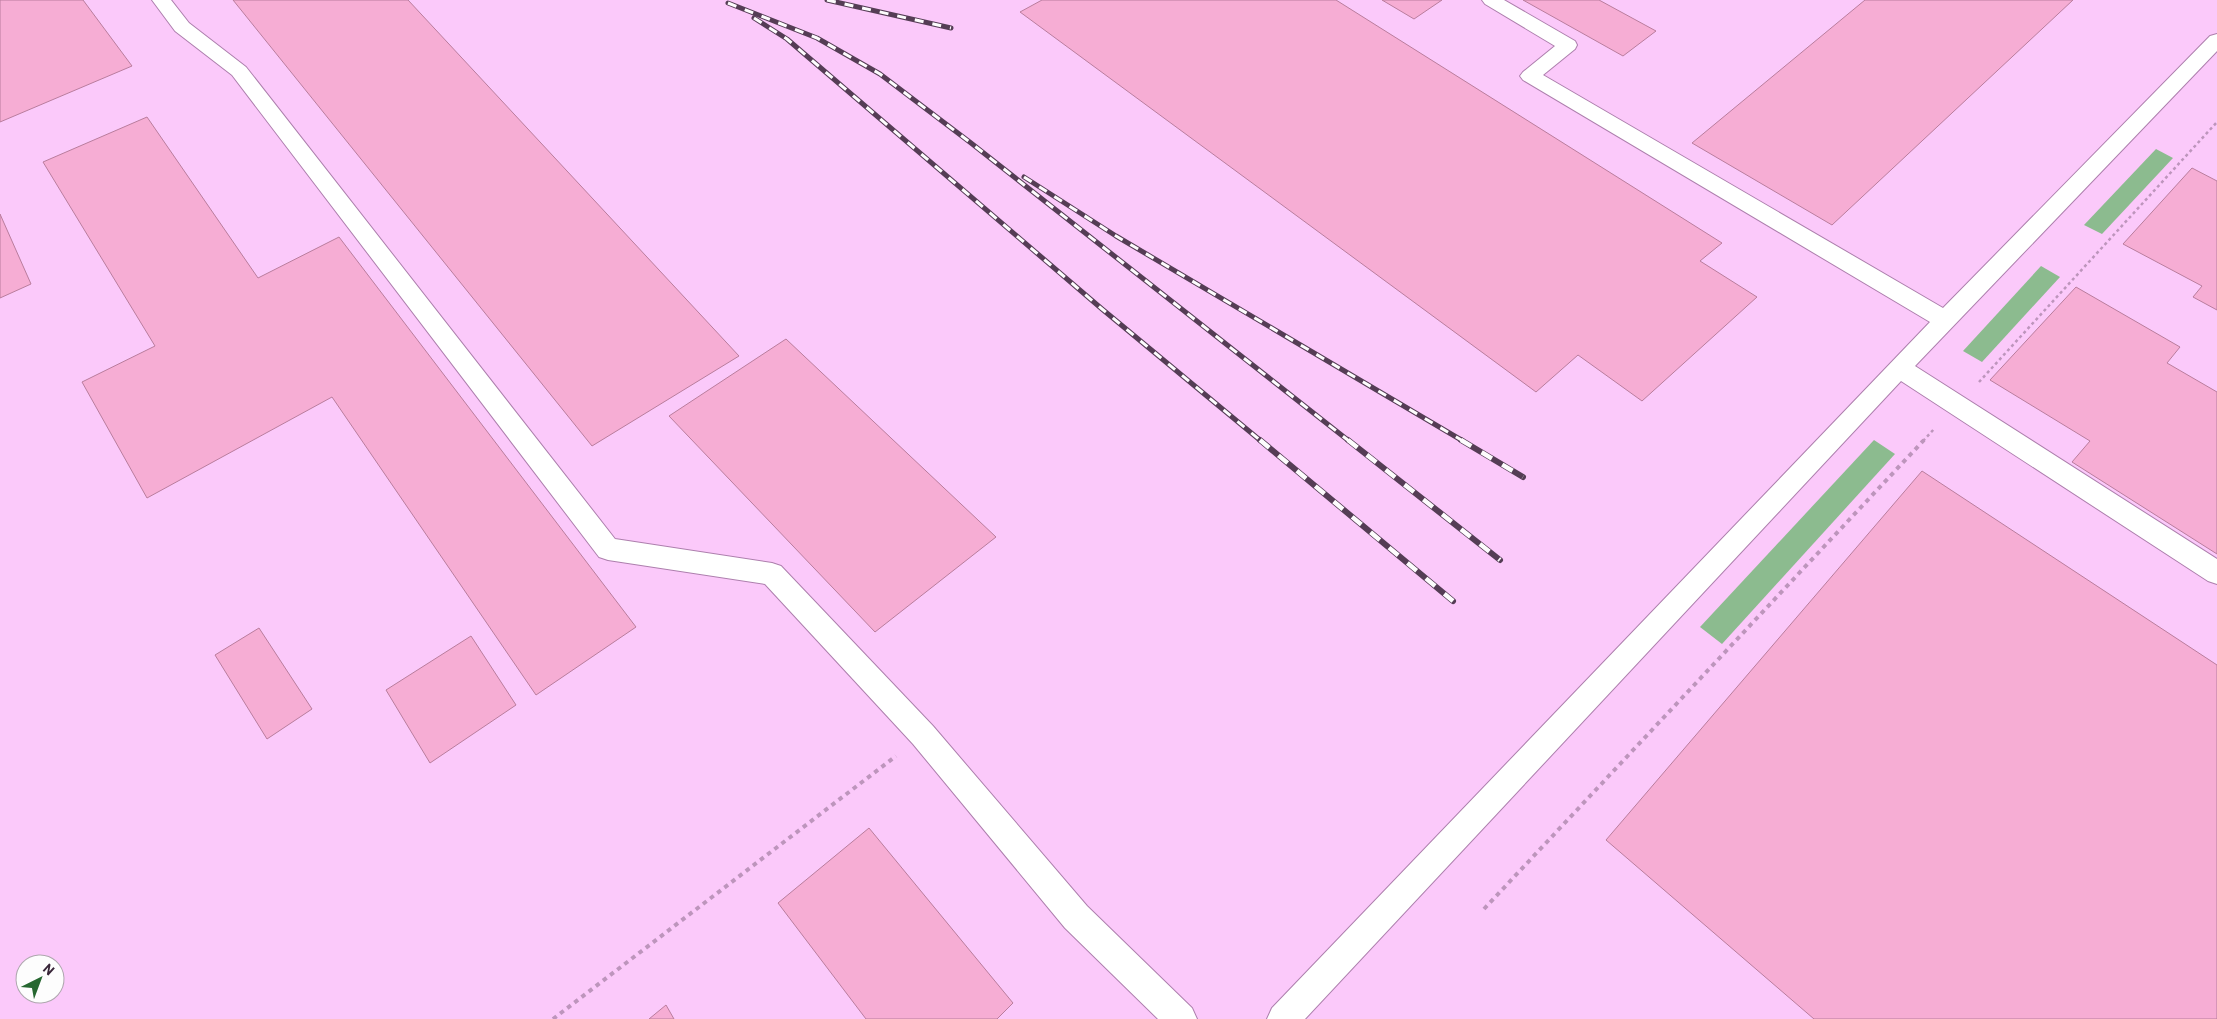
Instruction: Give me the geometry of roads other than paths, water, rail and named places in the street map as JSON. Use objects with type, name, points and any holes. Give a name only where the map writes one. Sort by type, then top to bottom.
[{"type":"lane","points":[[161,0],[182,27],[239,71],[608,549],[772,574],[923,735],[1076,918],[1181,1019]]},
{"type":"lane","points":[[1490,0],[1568,45],[1530,76],[1946,321]]},
{"type":"lane","points":[[1283,1019],[1900,368],[2217,40]]},
{"type":"lane","points":[[1900,368],[2217,573]]},
{"type":"railway","points":[[827,0],[951,28]]},
{"type":"railway","points":[[728,3],[817,38],[880,74],[971,143],[1349,441]]},
{"type":"railway","points":[[754,18],[787,39],[1102,309],[1261,441]]},
{"type":"railway","points":[[1024,177],[1116,236],[1463,441]]},
{"type":"railway","points":[[1260,440],[1453,601]]},
{"type":"railway","points":[[1348,440],[1500,560]]},
{"type":"railway","points":[[1461,440],[1523,477]]}]
